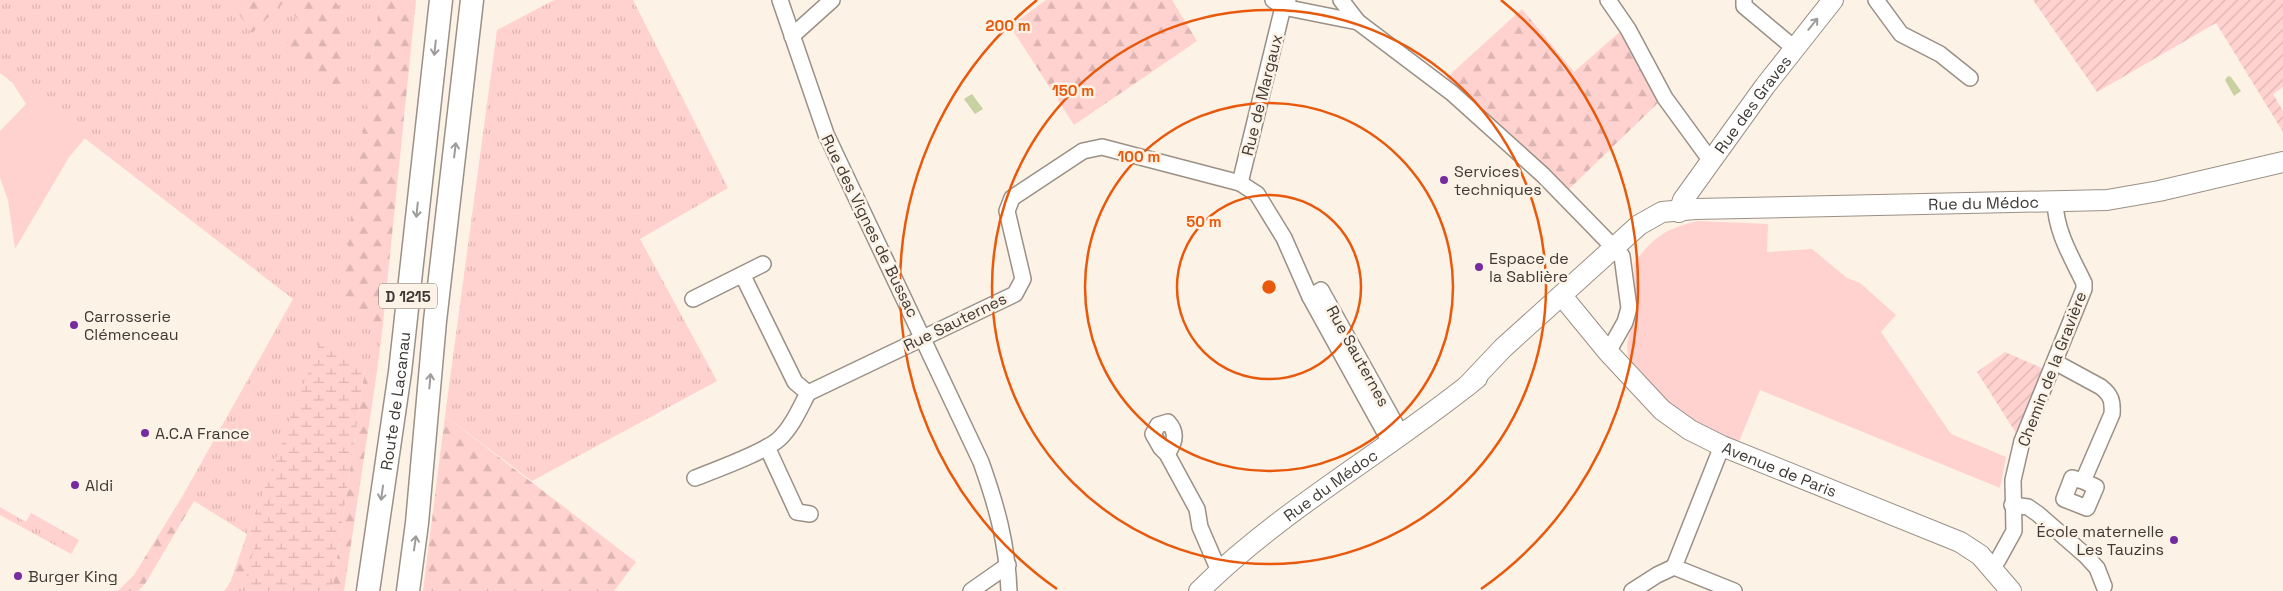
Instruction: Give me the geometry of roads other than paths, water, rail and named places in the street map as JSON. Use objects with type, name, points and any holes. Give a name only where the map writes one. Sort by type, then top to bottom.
[{"type":"main road","name":"Route de Lacanau","points":[[368,591],[400,372],[441,0]]},
{"type":"main road","name":"Route de Lacanau","points":[[408,591],[418,523],[435,321],[472,0]]},
{"type":"street","name":"Rue des Vignes de Bussac","points":[[780,0],[826,134],[981,462],[998,507],[1008,565],[1009,591]]},
{"type":"street","points":[[792,36],[832,0]]},
{"type":"street","points":[[1341,0],[1358,22],[1452,93],[1543,175],[1618,252],[1629,308],[1625,322],[1608,352]]},
{"type":"street","points":[[1608,0],[1628,29],[1665,98],[1711,161]]},
{"type":"street","points":[[1744,0],[1744,6],[1794,48]]},
{"type":"street","name":"Rue des Graves","points":[[1680,212],[1682,200],[1794,48],[1833,0]]},
{"type":"street","points":[[1876,0],[1901,34],[1940,54],[1970,78]]},
{"type":"street","points":[[1281,2],[1358,22]]},
{"type":"street","name":"Rue de Margaux","points":[[1240,183],[1281,2]]},
{"type":"street","name":"Rue Sauternes","points":[[808,393],[1015,294],[1023,280],[1007,211],[1012,198],[1083,151],[1102,147],[1240,183],[1257,194],[1284,238],[1310,297],[1321,290],[1396,438]]},
{"type":"street","name":"Rue du Médoc","points":[[1199,591],[1242,551],[1323,488],[1467,386],[1568,303],[1618,252],[1639,225],[1662,212],[1680,212],[1695,209],[2107,200],[2130,197],[2283,162]]},
{"type":"street","name":"Chemin de la Gravière","points":[[1992,567],[2014,531],[2012,480],[2022,441],[2082,300],[2084,283],[2060,234],[2056,222],[2055,202]]},
{"type":"street","points":[[693,299],[743,276],[763,264]]},
{"type":"street","points":[[695,478],[768,447],[779,440],[808,393],[795,382],[743,276]]},
{"type":"street","name":"Avenue de Paris","points":[[1568,303],[1608,352],[1662,410],[1690,430],[1722,446],[1960,542],[1980,555],[2011,591]]},
{"type":"street","points":[[2055,362],[2101,387],[2108,392],[2113,403],[2112,414],[2083,481]]},
{"type":"street","points":[[1632,591],[1674,567],[1722,446]]},
{"type":"street","points":[[768,447],[797,512],[810,514]]},
{"type":"street","points":[[1167,454],[1197,509],[1200,527],[1220,572]]},
{"type":"street","points":[[2012,504],[2028,507],[2085,554],[2097,568],[2104,586]]},
{"type":"street","points":[[971,591],[1008,565]]},
{"type":"street","points":[[1674,567],[1734,591]]},
{"type":"place","name":"Services techniques","points":[[1444,180]]},
{"type":"place","name":"Espace de la Sablière","points":[[1479,267]]},
{"type":"place","name":"Carrosserie Clémenceau","points":[[74,325]]},
{"type":"place","name":"A.C.A France","points":[[145,433]]},
{"type":"place","name":"Aldi","points":[[75,485]]},
{"type":"place","name":"École maternelle Les Tauzins","points":[[2174,540]]},
{"type":"place","name":"Burger King","points":[[18,576]]}]
